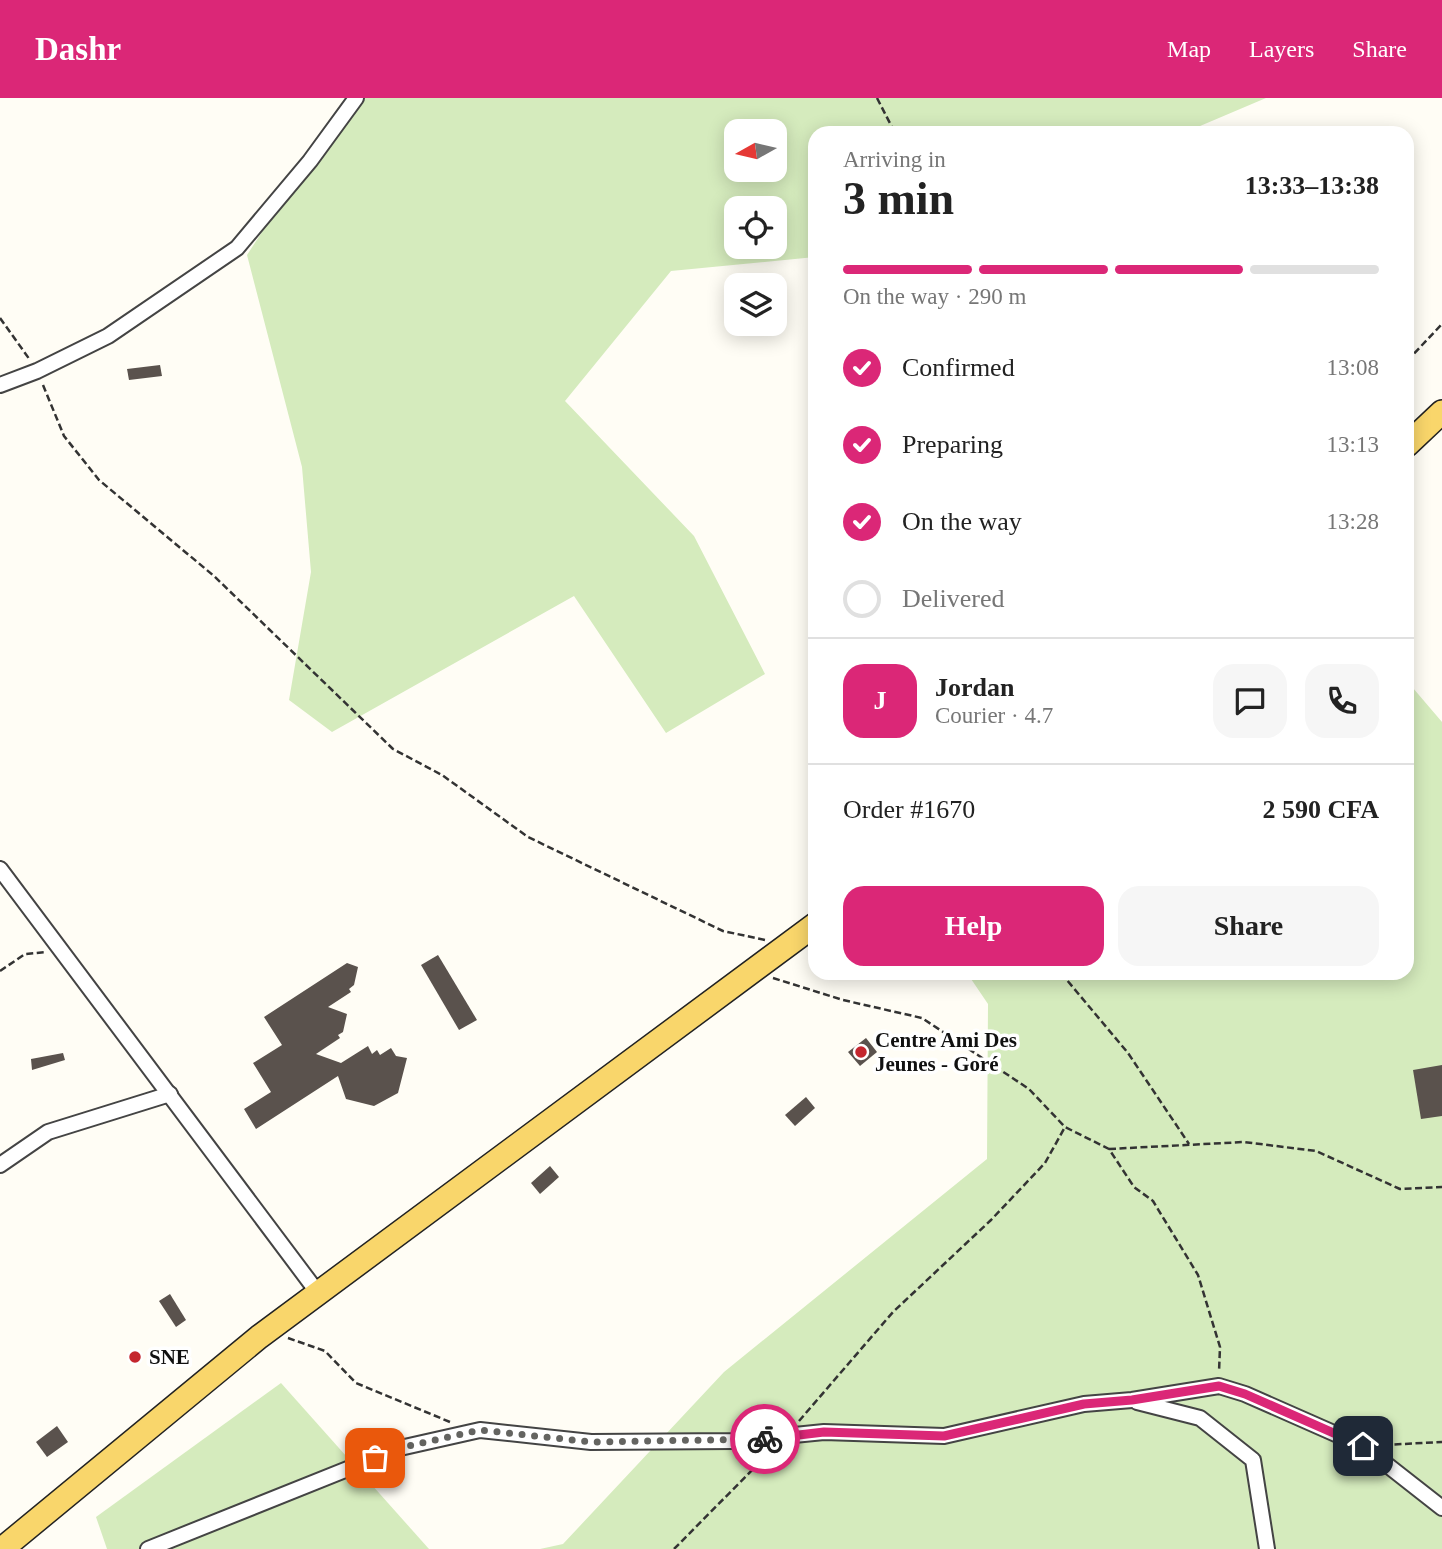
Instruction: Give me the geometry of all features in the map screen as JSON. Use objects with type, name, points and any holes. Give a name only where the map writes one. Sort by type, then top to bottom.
[{"type":"main road","points":[[1414,438],[1442,412]]},
{"type":"main road","points":[[2,1549],[259,1337],[808,930]]},
{"type":"street","points":[[0,385],[37,371],[108,336],[237,248],[310,161],[356,98]]},
{"type":"street","points":[[0,869],[318,1293]]},
{"type":"street","points":[[0,1165],[48,1132],[170,1094]]},
{"type":"street","points":[[148,1549],[400,1448],[480,1430],[591,1442],[735,1441],[824,1432],[944,1436],[1084,1404],[1132,1400],[1219,1386],[1245,1394],[1363,1446],[1442,1508]]},
{"type":"street","points":[[1132,1400],[1200,1418],[1253,1460],[1267,1549]]},
{"type":"path","points":[[877,98],[891,126]]},
{"type":"path","points":[[0,318],[37,371],[64,436],[99,480],[214,576],[393,749],[442,775],[528,837],[632,890],[723,931],[789,945]]},
{"type":"path","points":[[1414,354],[1442,324]]},
{"type":"path","points":[[0,971],[25,954],[63,951]]},
{"type":"path","points":[[751,971],[843,1000],[922,1018],[1029,1089],[1065,1127],[1109,1149],[1134,1187],[1153,1201],[1198,1275],[1220,1347],[1219,1386]]},
{"type":"path","points":[[1067,980],[1128,1053],[1189,1144]]},
{"type":"path","points":[[674,1549],[785,1437],[893,1312],[990,1220],[1045,1163],[1065,1127]]},
{"type":"path","points":[[1109,1149],[1244,1142],[1317,1151],[1401,1189],[1442,1187]]},
{"type":"path","points":[[259,1337],[292,1338],[325,1351],[356,1383],[445,1420],[480,1430]]},
{"type":"path","points":[[1363,1446],[1442,1442]]},
{"type":"green space","points":[[349,98],[1266,98],[1200,126],[808,126],[808,258],[671,271],[565,401],[694,536],[765,674],[666,733],[574,596],[332,732],[289,700],[311,572],[302,467],[247,255]]},
{"type":"green space","points":[[1414,689],[1442,722],[1442,1549],[540,1549],[563,1544],[724,1372],[987,1159],[988,1004],[972,980],[1414,980]]},
{"type":"green space","points":[[281,1383],[429,1549],[107,1549],[96,1517]]},
{"type":"building","points":[[160,365],[162,376],[129,380],[127,369]]},
{"type":"building","points":[[438,955],[477,1020],[459,1030],[421,965]]},
{"type":"building","points":[[347,963],[358,967],[354,985],[349,989],[351,992],[328,1007],[347,1014],[343,1032],[338,1035],[340,1038],[316,1054],[341,1063],[368,1046],[372,1054],[377,1050],[380,1055],[391,1048],[396,1056],[407,1058],[398,1093],[374,1106],[346,1099],[338,1076],[256,1129],[244,1109],[271,1092],[253,1063],[282,1045],[264,1017]]},
{"type":"building","points":[[866,1038],[877,1052],[860,1066],[848,1052]]},
{"type":"building","points":[[63,1053],[65,1060],[32,1070],[31,1059]]},
{"type":"building","points":[[1442,1065],[1442,1116],[1421,1119],[1413,1070]]},
{"type":"building","points":[[806,1097],[815,1108],[795,1126],[785,1115]]},
{"type":"building","points":[[550,1166],[559,1177],[540,1194],[531,1183]]},
{"type":"building","points":[[170,1294],[186,1320],[176,1327],[159,1301]]},
{"type":"building","points":[[57,1426],[68,1442],[47,1457],[36,1442]]},
{"type":"way so far","points":[[375,1458],[400,1448],[480,1430],[591,1442],[765,1439]]},
{"type":"place","name":"Centre Ami Des Jeunes - Goré","points":[[861,1052]]},
{"type":"place","name":"SNE","points":[[135,1357]]},
{"type":"route","points":[[765,1439],[824,1432],[944,1436],[1084,1404],[1132,1400],[1219,1386],[1245,1394],[1363,1446]]}]
